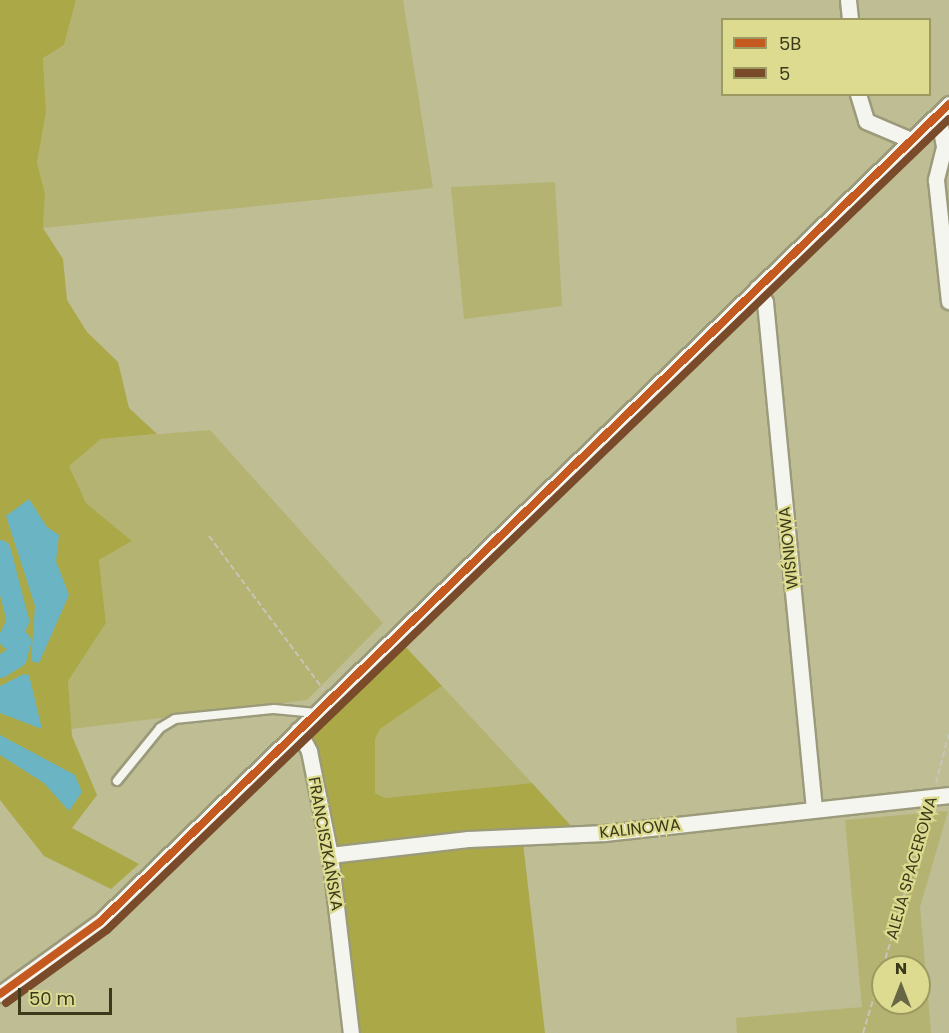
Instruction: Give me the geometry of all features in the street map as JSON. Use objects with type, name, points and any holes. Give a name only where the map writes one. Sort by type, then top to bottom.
[{"type":"street","points":[[848,0],[850,18]]},
{"type":"street","points":[[859,96],[866,121],[911,140]]},
{"type":"street","points":[[0,994],[100,922],[943,109]]},
{"type":"street","points":[[943,109],[944,147],[936,180],[949,301]]},
{"type":"street","name":"WIŚNIOWA","points":[[757,288],[765,303],[814,809]]},
{"type":"street","name":"FRANCISZKAŃSKA","points":[[298,730],[309,751],[330,855],[351,1033]]},
{"type":"street","name":"KALINOWA","points":[[330,855],[468,839],[605,833],[949,795]]},
{"type":"lane","points":[[117,781],[160,728],[175,719],[274,709],[316,713]]},
{"type":"path","points":[[209,536],[330,698]]},
{"type":"path","name":"ALEJA SPACEROWA","points":[[886,955],[949,733]]},
{"type":"path","name":"ALEJA SPACEROWA","points":[[863,1033],[871,1007]]},
{"type":"shaded area","points":[[0,0],[76,0],[64,45],[43,58],[46,112],[37,163],[45,193],[43,228],[63,259],[67,300],[87,332],[118,362],[129,408],[157,434],[101,439],[69,466],[86,503],[132,541],[99,560],[106,623],[68,681],[72,736],[97,795],[72,828],[139,864],[111,889],[44,856],[0,800]]},
{"type":"shaded area","points":[[76,0],[403,0],[433,188],[43,228],[45,193],[37,163],[46,112],[43,57],[64,45]]},
{"type":"shaded area","points":[[555,182],[562,306],[464,319],[451,187]]},
{"type":"shaded area","points":[[210,430],[383,623],[307,700],[71,729],[68,681],[106,623],[99,560],[132,541],[86,503],[68,466],[101,439]]},
{"type":"shaded area","points":[[402,643],[442,686],[380,729],[375,739],[375,793],[385,798],[532,783],[572,827],[335,847],[330,840],[317,746],[309,731]]},
{"type":"shaded area","points":[[442,686],[532,783],[385,798],[375,793],[375,739],[380,729]]},
{"type":"shaded area","points":[[948,811],[920,907],[924,955],[871,955],[871,1015],[929,1015],[931,1033],[737,1033],[736,1018],[862,1007],[845,820]]},
{"type":"shaded area","points":[[523,843],[545,1033],[356,1033],[337,861]]},
{"type":"water","points":[[29,499],[47,527],[59,535],[56,561],[69,595],[39,663],[31,661],[35,606],[6,516]]},
{"type":"water","points":[[24,674],[29,675],[42,729],[0,713],[0,686]]},
{"type":"water","points":[[0,735],[75,775],[82,792],[69,811],[44,783],[0,755]]},
{"type":"waterway","points":[[0,551],[18,621],[10,638],[20,642],[16,657],[0,667]]},
{"type":"transit line","name":"5B","points":[[0,994],[100,922],[949,104]]},
{"type":"transit line","name":"5","points":[[6,1003],[107,930],[949,119]]}]
